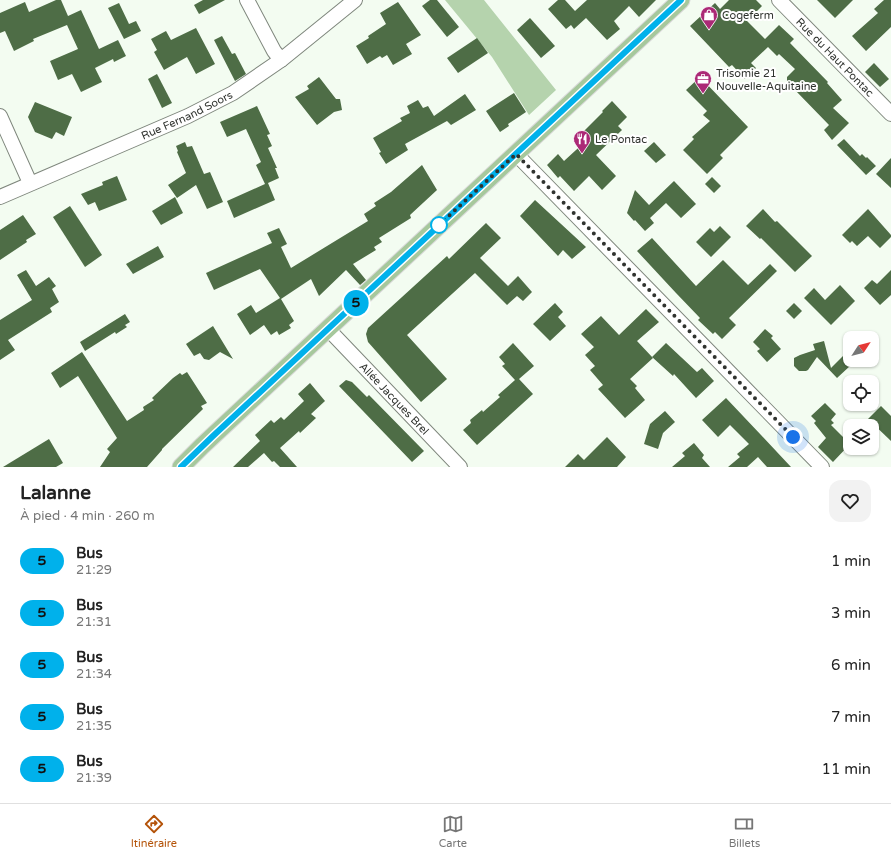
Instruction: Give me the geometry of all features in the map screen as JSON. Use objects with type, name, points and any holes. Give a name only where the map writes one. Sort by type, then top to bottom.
[{"type":"main road","points":[[181,467],[681,0]]},
{"type":"street","points":[[247,0],[274,51],[282,60]]},
{"type":"street","name":"Rue Fernand Soors","points":[[0,197],[215,103],[243,87],[282,60],[355,0]]},
{"type":"street","name":"Rue du Haut Pontac","points":[[778,0],[891,114]]},
{"type":"street","points":[[0,116],[30,183]]},
{"type":"street","points":[[516,154],[822,467]]},
{"type":"street","name":"Allée Jacques Brel","points":[[328,329],[460,467]]},
{"type":"green space","points":[[445,0],[484,0],[556,90],[529,115],[492,57]]},
{"type":"building","points":[[56,0],[61,0],[68,16],[81,10],[99,49],[118,40],[126,56],[114,62],[113,59],[95,68],[102,82],[81,92],[72,74],[58,80],[50,61],[78,49],[67,25],[33,39],[34,41],[14,51],[5,31],[0,33],[0,13],[25,2],[29,12]]},
{"type":"building","points":[[203,0],[225,0],[199,14],[194,5]]},
{"type":"building","points":[[430,0],[437,0],[459,27],[447,37],[422,6]]},
{"type":"building","points":[[558,0],[565,0],[575,11],[587,0],[656,0],[639,17],[629,6],[614,21],[620,29],[607,40],[586,18],[574,29],[571,25],[566,29],[548,9]]},
{"type":"building","points":[[729,0],[756,0],[762,6],[747,21],[765,39],[779,25],[794,39],[790,43],[828,82],[827,83],[842,100],[833,108],[849,123],[832,140],[824,130],[829,125],[795,90],[792,90],[787,85],[787,77],[795,69],[779,54],[777,56],[768,47],[751,63],[756,68],[745,79],[732,65],[729,67],[690,26],[715,3],[720,9]]},
{"type":"building","points":[[817,0],[853,0],[835,18]]},
{"type":"building","points":[[884,0],[891,0],[891,27],[866,51],[852,36],[878,13],[874,9]]},
{"type":"building","points":[[398,2],[421,35],[406,44],[412,54],[393,65],[387,55],[382,58],[380,56],[367,64],[356,46],[369,38],[368,36],[386,24],[380,13]]},
{"type":"building","points":[[119,3],[129,24],[136,21],[141,31],[124,39],[108,8]]},
{"type":"building","points":[[530,18],[555,46],[541,58],[517,30]]},
{"type":"building","points":[[196,28],[215,64],[196,74],[187,57],[164,70],[154,52],[157,50],[151,39],[166,31],[171,40]]},
{"type":"building","points":[[222,36],[232,54],[235,53],[246,74],[235,81],[214,40]]},
{"type":"building","points":[[477,38],[488,53],[458,73],[447,58]]},
{"type":"building","points":[[874,63],[889,79],[880,87],[865,72]]},
{"type":"building","points":[[157,74],[172,103],[162,108],[148,79]]},
{"type":"building","points":[[319,77],[336,99],[340,99],[342,110],[334,112],[317,125],[295,97],[309,89],[307,86]]},
{"type":"building","points":[[700,77],[748,127],[720,155],[723,158],[707,174],[683,150],[694,139],[692,137],[710,121],[703,115],[707,111],[686,90]]},
{"type":"building","points":[[514,93],[526,112],[508,124],[509,126],[500,132],[486,111]]},
{"type":"building","points":[[465,94],[476,110],[451,125],[447,121],[405,144],[408,150],[386,164],[379,153],[381,152],[373,138],[402,121],[400,118],[410,113],[407,106],[418,100],[423,108],[428,106],[434,116]]},
{"type":"building","points":[[612,101],[627,117],[618,126],[622,130],[596,155],[616,176],[602,190],[589,176],[574,191],[560,176],[558,178],[547,165],[558,154],[564,161],[588,139],[582,133]]},
{"type":"building","points":[[35,102],[72,117],[64,136],[56,132],[52,139],[35,132],[28,117]]},
{"type":"building","points":[[257,106],[270,134],[267,135],[272,146],[268,148],[277,168],[275,168],[279,178],[268,183],[275,200],[234,218],[227,201],[265,184],[256,165],[261,162],[246,129],[227,137],[220,122]]},
{"type":"building","points":[[844,139],[860,156],[862,154],[866,158],[867,157],[876,166],[866,175],[837,145]]},
{"type":"building","points":[[185,142],[187,147],[192,146],[204,174],[210,172],[223,202],[207,209],[196,185],[177,198],[168,185],[186,173],[176,146]]},
{"type":"building","points":[[654,142],[666,155],[656,163],[644,151]]},
{"type":"building","points":[[891,158],[891,188],[876,174]]},
{"type":"building","points":[[422,165],[437,190],[410,215],[411,218],[379,238],[382,242],[374,247],[376,250],[353,264],[366,280],[360,285],[346,270],[319,296],[311,279],[281,299],[294,321],[289,325],[291,328],[279,335],[277,331],[271,335],[264,325],[250,335],[237,314],[251,305],[256,313],[280,298],[260,269],[214,290],[206,273],[272,243],[267,233],[279,228],[287,244],[281,247],[291,268],[368,221],[364,214],[376,206],[374,203],[391,192]]},
{"type":"building","points":[[117,176],[127,200],[99,211],[95,202],[88,205],[81,194],[103,185],[102,182]]},
{"type":"building","points":[[712,177],[721,186],[714,193],[705,184]]},
{"type":"building","points":[[674,181],[696,204],[681,218],[666,203],[650,218],[654,223],[645,231],[627,213],[635,190],[649,205]]},
{"type":"building","points":[[175,197],[183,213],[161,225],[152,211]]},
{"type":"building","points":[[535,200],[586,247],[572,259],[563,250],[558,256],[520,216]]},
{"type":"building","points":[[70,206],[102,255],[85,267],[53,217]]},
{"type":"building","points":[[763,209],[812,256],[795,272],[761,238],[760,239],[746,226]]},
{"type":"building","points":[[868,209],[891,235],[891,237],[880,248],[868,236],[857,246],[852,241],[850,243],[842,235]]},
{"type":"building","points":[[23,215],[36,234],[26,240],[27,242],[0,260],[0,230]]},
{"type":"building","points":[[486,223],[501,238],[480,258],[508,286],[518,276],[532,292],[523,301],[517,296],[507,305],[475,273],[407,335],[447,379],[421,402],[368,342],[366,334],[368,328],[447,256],[449,259]]},
{"type":"building","points":[[720,226],[731,237],[711,257],[696,242],[710,228],[714,232]]},
{"type":"building","points":[[652,238],[696,286],[723,260],[748,285],[770,264],[777,271],[729,318],[736,325],[722,339],[715,332],[713,334],[698,320],[700,318],[637,251]]},
{"type":"building","points":[[158,246],[164,257],[133,274],[126,264]]},
{"type":"building","points":[[26,270],[36,286],[49,277],[56,286],[52,289],[59,302],[50,308],[52,312],[8,340],[15,350],[0,360],[0,320],[32,300],[17,275]]},
{"type":"building","points":[[891,270],[891,295],[880,305],[864,288],[872,280],[877,284]]},
{"type":"building","points":[[840,285],[855,301],[831,325],[804,298],[814,288],[825,300]]},
{"type":"building","points":[[555,303],[563,312],[558,317],[566,326],[550,341],[533,324]]},
{"type":"building","points":[[794,303],[802,311],[794,319],[786,311]]},
{"type":"building","points":[[646,309],[659,322],[637,341],[653,358],[630,379],[637,386],[635,388],[645,400],[625,418],[598,389],[603,385],[590,370],[595,366],[585,355],[594,347],[581,334],[601,316],[619,335]]},
{"type":"building","points":[[125,314],[130,322],[125,325],[127,327],[116,334],[115,332],[85,351],[80,342]]},
{"type":"building","points":[[213,326],[233,359],[220,352],[209,360],[204,359],[200,353],[194,356],[186,344]]},
{"type":"building","points":[[765,329],[773,336],[771,338],[781,349],[767,362],[757,351],[760,349],[753,342]]},
{"type":"building","points":[[824,341],[831,368],[843,356],[843,367],[849,367],[837,378],[817,357],[808,370],[799,371],[794,366],[794,358],[815,350],[813,344]]},
{"type":"building","points":[[513,343],[534,366],[519,379],[533,394],[477,445],[463,430],[471,423],[470,420],[482,410],[483,412],[500,397],[498,395],[515,380],[502,366],[505,364],[499,357]]},
{"type":"building","points":[[666,343],[697,372],[702,368],[714,381],[696,398],[674,374],[673,376],[652,357]]},
{"type":"building","points":[[82,352],[127,421],[144,410],[143,407],[154,400],[152,398],[180,373],[182,375],[187,372],[207,403],[201,406],[203,409],[162,449],[147,467],[100,467],[110,452],[107,449],[117,438],[78,376],[60,388],[51,373]]},
{"type":"building","points":[[346,380],[352,382],[367,397],[369,395],[424,451],[412,462],[339,386]]},
{"type":"building","points":[[310,383],[325,401],[311,414],[316,418],[300,433],[299,431],[280,448],[297,467],[280,467],[274,461],[272,462],[264,453],[248,467],[233,467],[260,441],[255,435],[271,420],[274,423],[281,417],[284,420],[304,401],[298,394]]},
{"type":"building","points":[[726,398],[791,467],[767,467],[758,457],[747,467],[728,467],[740,457],[737,454],[749,444],[730,425],[718,437],[702,420]]},
{"type":"building","points":[[825,403],[836,414],[831,420],[834,423],[831,425],[843,437],[843,451],[833,462],[818,447],[826,438],[814,423],[816,421],[811,416]]},
{"type":"building","points":[[881,406],[891,416],[891,441],[879,430],[879,419],[868,419],[876,411],[879,411]]},
{"type":"building","points":[[665,411],[675,422],[663,433],[658,449],[644,444],[650,424]]},
{"type":"building","points":[[607,437],[626,457],[617,467],[565,467],[578,454],[584,460]]},
{"type":"building","points":[[49,439],[63,463],[56,467],[3,467]]},
{"type":"building","points":[[694,443],[704,455],[702,458],[710,467],[672,467],[685,456],[682,453]]},
{"type":"bus line","name":"5","points":[[181,467],[466,199],[531,141],[681,0]]},
{"type":"place","name":"Cogeferm","points":[[709,30]]},
{"type":"place","name":"Trisomie 21 Nouvelle-Aquitaine","points":[[703,94]]},
{"type":"place","name":"Le Pontac","points":[[582,154]]},
{"type":"route","points":[[439,225],[516,154],[793,437]]}]
